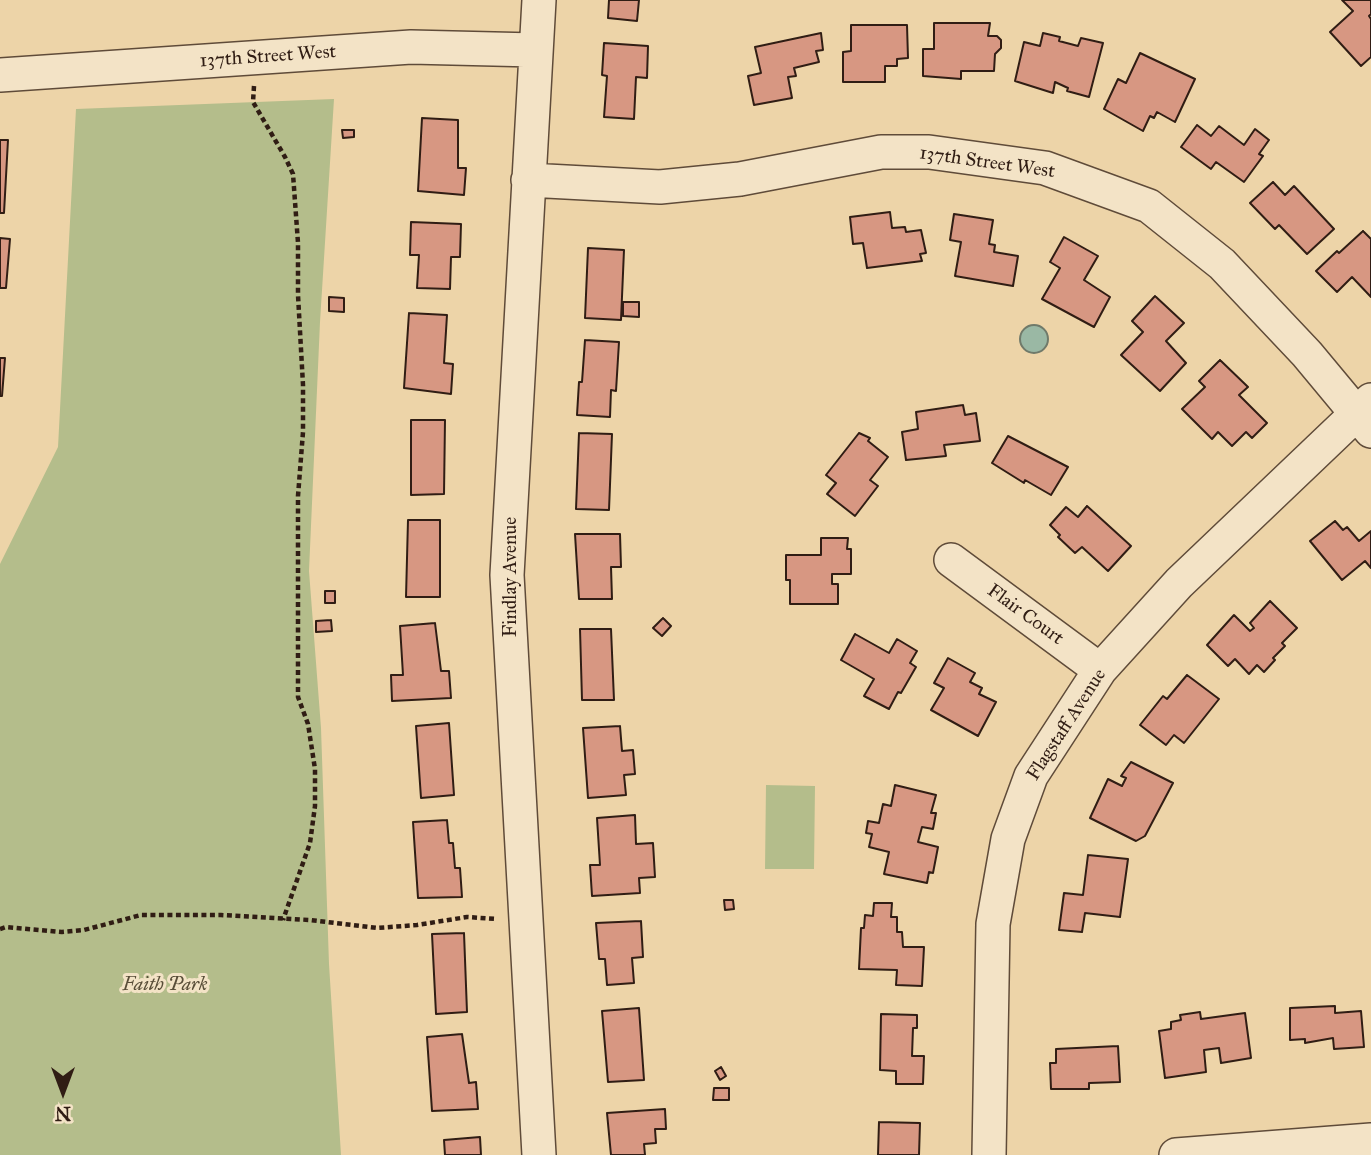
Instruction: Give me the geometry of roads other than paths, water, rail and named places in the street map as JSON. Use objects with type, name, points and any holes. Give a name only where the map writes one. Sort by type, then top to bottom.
[{"type":"street","name":"Findlay Avenue","points":[[539,0],[507,575],[539,1155]]},
{"type":"street","name":"137th Street West","points":[[0,75],[411,47],[536,50]]},
{"type":"street","name":"137th Street West","points":[[528,180],[660,187],[740,180],[880,152],[929,152],[1045,168],[1149,206],[1160,214],[1222,264],[1366,415]]},
{"type":"street","name":"Flagstaff Avenue","points":[[989,1155],[993,924],[1008,839],[1031,775],[1100,670],[1179,583],[1366,415]]},
{"type":"street","name":"Flair Court","points":[[951,560],[1100,670]]},
{"type":"street","points":[[1176,1155],[1371,1140]]},
{"type":"park label","name":"Faith Park","points":[[165,985]]}]
